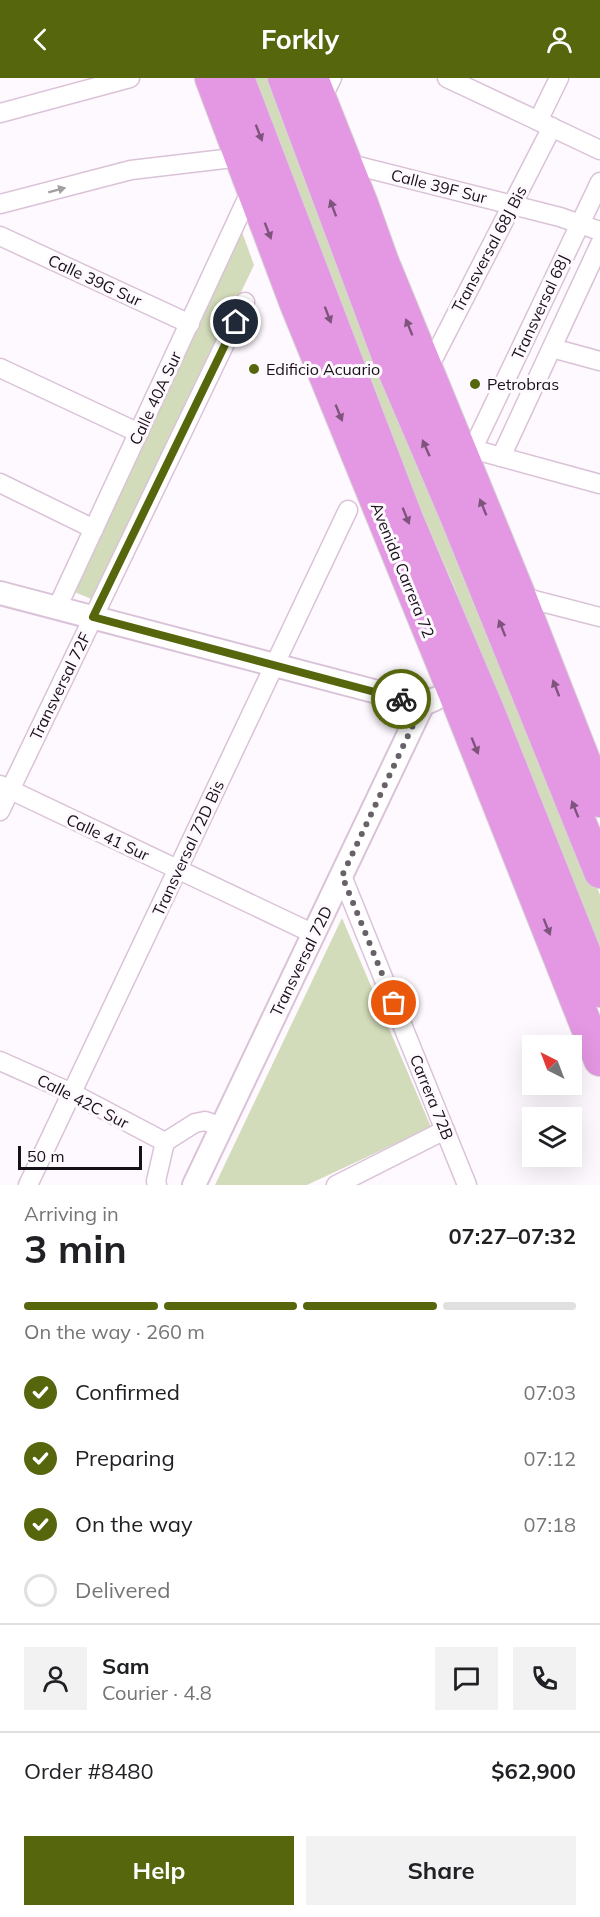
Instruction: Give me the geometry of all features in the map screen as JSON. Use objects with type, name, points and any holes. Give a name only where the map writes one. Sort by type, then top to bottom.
[{"type":"highway","name":"Avenida Carrera 72","points":[[211,78],[326,379],[600,1060]]},
{"type":"highway","name":"Avenida Carrera 72","points":[[238,78],[407,519],[490,715],[600,991]]},
{"type":"highway","points":[[284,78],[388,359],[460,525],[599,868]]},
{"type":"highway","points":[[322,85],[346,163],[382,260],[427,371],[469,457],[519,594],[589,746],[600,801]]},
{"type":"highway","points":[[356,272],[362,204]]},
{"type":"highway","points":[[577,932],[589,1032]]},
{"type":"street","points":[[0,113],[130,78]]},
{"type":"street","points":[[447,78],[600,150]]},
{"type":"street","name":"Transversal 68J Bis","points":[[427,371],[512,204],[545,124],[559,78]]},
{"type":"street","points":[[0,204],[131,170],[241,157]]},
{"type":"street","name":"Calle 39F Sur","points":[[346,163],[512,204],[600,231]]},
{"type":"street","name":"Transversal 68J","points":[[469,457],[600,182]]},
{"type":"street","name":"Calle 40A Sur","points":[[57,608],[252,188]]},
{"type":"street","name":"Calle 39G Sur","points":[[0,236],[190,324]]},
{"type":"street","name":"Transversal 68J","points":[[501,457],[600,244]]},
{"type":"street","name":"Transversal 72F","points":[[0,811],[5,788],[93,617],[245,302]]},
{"type":"street","points":[[552,348],[600,361]]},
{"type":"street","points":[[0,368],[139,433]]},
{"type":"street","points":[[469,457],[501,457],[600,484]]},
{"type":"street","points":[[0,483],[94,529]]},
{"type":"street","name":"Transversal 72D Bis","points":[[28,1185],[348,510]]},
{"type":"street","points":[[0,593],[423,704],[453,692]]},
{"type":"street","points":[[519,594],[534,600],[600,616]]},
{"type":"street","name":"Transversal 72D","points":[[194,1185],[423,704]]},
{"type":"street","name":"Calle 41 Sur","points":[[5,788],[314,934]]},
{"type":"street","name":"Carrera 72B","points":[[342,876],[467,1185]]},
{"type":"street","name":"Calle 42C Sur","points":[[0,1061],[72,1094],[165,1142]]},
{"type":"street","points":[[157,1185],[165,1142],[195,1123],[205,1121],[222,1127]]},
{"type":"street","points":[[336,1185],[445,1130]]},
{"type":"green space","points":[[254,78],[275,78],[600,895],[600,969],[523,775],[455,588],[395,450]]},
{"type":"green space","points":[[242,232],[254,265],[94,600],[72,591]]},
{"type":"green space","points":[[342,918],[431,1127],[307,1185],[215,1185]]},
{"type":"way so far","points":[[394,1003],[342,876],[423,704],[401,699]]},
{"type":"place","name":"Edificio Acuario","points":[[254,369]]},
{"type":"place","name":"Petrobras","points":[[475,384]]},
{"type":"route","points":[[236,322],[93,617],[401,699]]}]
